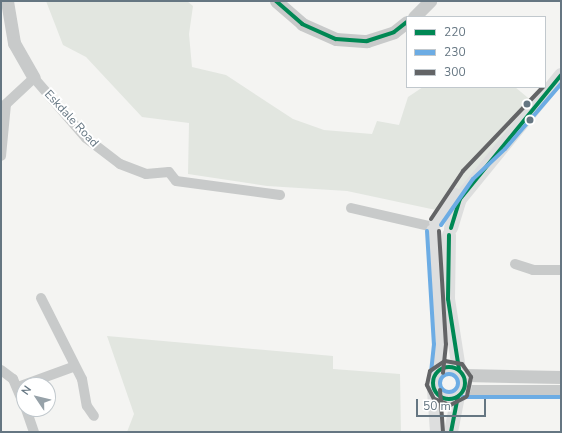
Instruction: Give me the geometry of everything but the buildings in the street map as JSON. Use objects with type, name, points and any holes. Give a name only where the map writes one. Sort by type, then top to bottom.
[{"type":"main road","points":[[451,432],[460,394],[461,372],[448,299],[450,231],[460,199],[500,145],[561,75]]},
{"type":"main road","points":[[436,432],[434,390],[440,344],[434,227],[468,175],[500,145]]},
{"type":"main road","points":[[434,227],[441,238],[450,231]]},
{"type":"main road","points":[[437,372],[449,366],[461,372]]},
{"type":"main road","points":[[434,390],[444,398],[460,394]]},
{"type":"street","points":[[276,1],[302,24],[336,39],[367,41],[394,32],[406,23]]},
{"type":"street","points":[[415,16],[430,1]]},
{"type":"street","name":"Eskdale Road","points":[[5,2],[14,43],[34,78],[86,138],[120,164],[146,174],[169,172],[176,181],[280,195]]},
{"type":"street","points":[[1,156],[6,104],[34,78]]},
{"type":"street","points":[[351,208],[434,227]]},
{"type":"street","points":[[515,264],[532,270],[561,270]]},
{"type":"street","points":[[42,298],[73,367],[82,379],[87,406],[94,416]]},
{"type":"street","points":[[46,377],[73,367]]},
{"type":"street","points":[[1,370],[16,385]]},
{"type":"street","points":[[461,372],[517,377],[561,377]]},
{"type":"street","points":[[516,391],[517,377]]},
{"type":"street","points":[[460,394],[516,391],[561,391]]},
{"type":"street","points":[[29,417],[34,432]]},
{"type":"shaded area","points":[[46,1],[187,1],[193,6],[189,34],[192,67],[226,75],[293,119],[324,130],[372,134],[377,121],[399,125],[408,97],[422,88],[516,88],[533,102],[450,213],[347,191],[267,186],[188,174],[189,123],[142,117],[86,57],[63,45]]},
{"type":"shaded area","points":[[107,336],[333,356],[333,369],[400,374],[401,432],[127,432],[134,414]]},
{"type":"transit line","name":"220","points":[[276,1],[302,24],[336,39],[367,41],[394,32],[406,23]]},
{"type":"transit line","name":"220","points":[[451,228],[460,199],[561,75]]},
{"type":"transit line","name":"230","points":[[441,225],[473,179],[505,149],[561,84]]},
{"type":"transit line","name":"300","points":[[431,219],[463,171],[542,88]]},
{"type":"transit line","name":"230","points":[[427,231],[434,344],[431,371]]},
{"type":"transit line","name":"300","points":[[439,231],[446,344],[443,373]]},
{"type":"transit line","name":"220","points":[[449,235],[448,299],[459,369]]},
{"type":"transit line","name":"300","points":[[466,397],[450,405],[434,399],[427,385],[430,371],[445,361],[462,364],[471,377],[467,396]]},
{"type":"transit line","name":"220","points":[[446,367],[452,367],[461,371],[465,383],[461,395],[452,399],[446,399],[437,395],[433,386],[433,380],[437,371],[446,367]]},
{"type":"transit line","name":"230","points":[[445,374],[453,374],[458,379],[458,383],[456,390],[453,392],[445,392],[440,387],[440,379],[445,374]]},
{"type":"transit line","name":"300","points":[[440,390],[443,432]]},
{"type":"transit line","name":"220","points":[[451,432],[458,397]]},
{"type":"transit line","name":"230","points":[[463,397],[561,397]]}]
